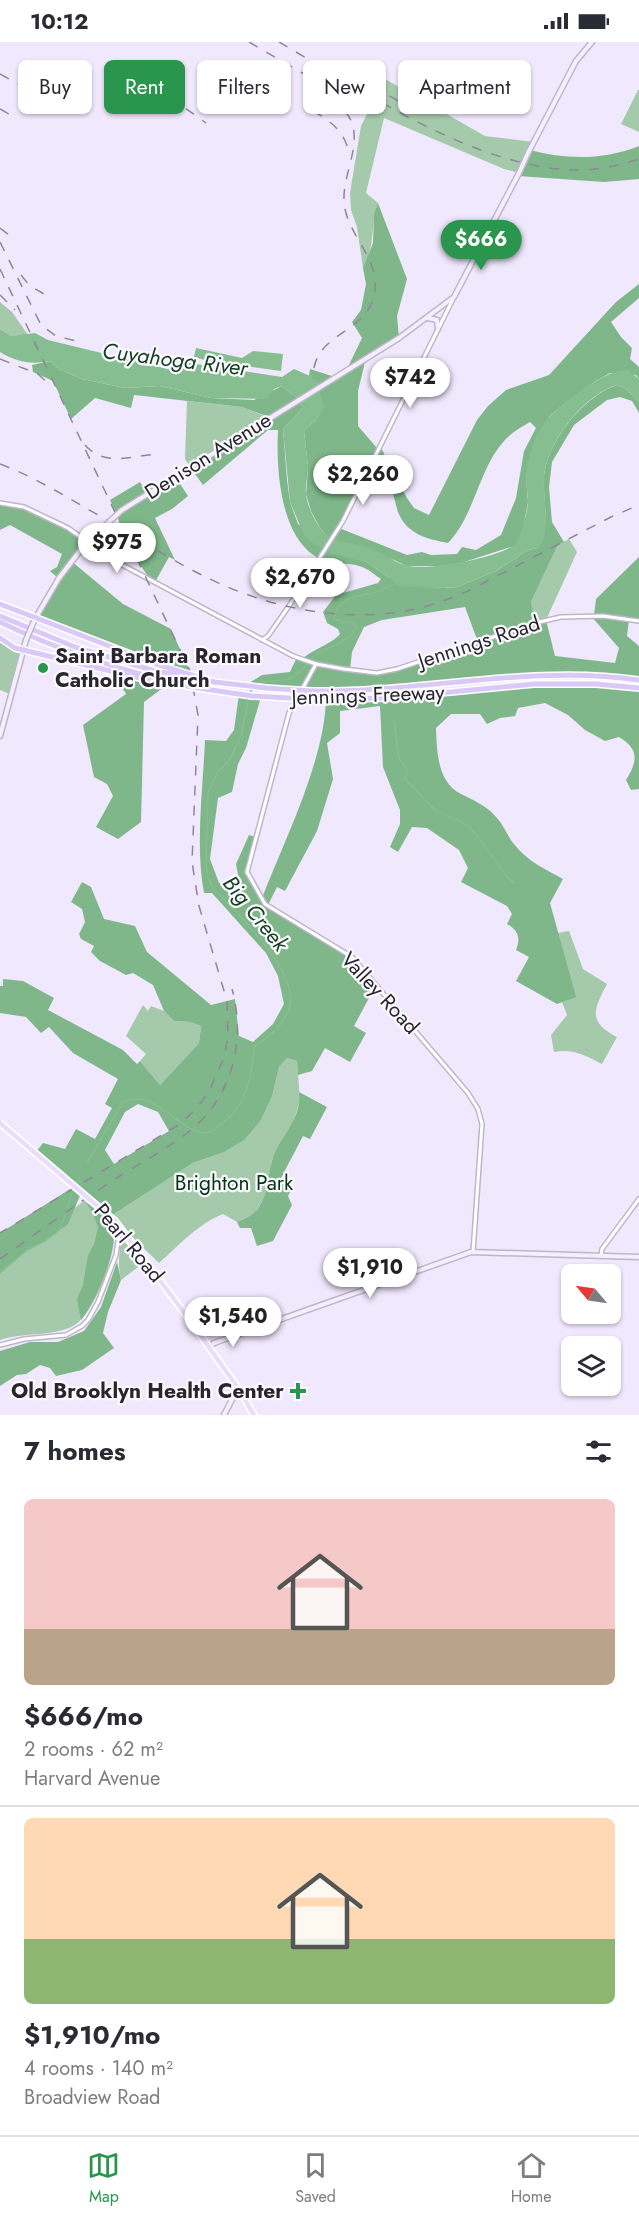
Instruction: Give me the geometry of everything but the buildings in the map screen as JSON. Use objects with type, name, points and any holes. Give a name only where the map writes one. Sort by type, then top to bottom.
[{"type":"highway","points":[[0,604],[155,667]]},
{"type":"highway","points":[[0,616],[75,647],[155,667]]},
{"type":"highway","points":[[0,622],[84,658],[150,679]]},
{"type":"highway","points":[[0,638],[15,648],[150,679]]},
{"type":"highway","name":"Jennings Freeway","points":[[155,667],[214,682],[312,691],[388,690],[541,675],[593,675],[639,680]]},
{"type":"highway","name":"Jennings Freeway","points":[[150,679],[252,696],[308,699],[389,698],[534,684],[596,684],[639,688]]},
{"type":"main road","points":[[454,297],[576,61],[592,42]]},
{"type":"main road","name":"Denison Avenue","points":[[0,736],[23,650],[35,619],[59,578],[86,543],[122,510],[399,338],[454,297]]},
{"type":"main road","points":[[427,318],[436,320],[438,330]]},
{"type":"main road","name":"Pearl Road","points":[[0,1123],[120,1226],[209,1347],[254,1415]]},
{"type":"main road","points":[[209,1347],[213,1343],[473,1252],[639,1257]]},
{"type":"main road","points":[[224,1415],[238,1388]]},
{"type":"street","points":[[262,640],[272,631],[337,532],[454,297]]},
{"type":"street","name":"Jennings Road","points":[[0,503],[24,507],[68,528],[112,560],[262,640],[314,664],[377,673],[397,669],[535,622],[603,616],[639,621]]},
{"type":"street","name":"Valley Road","points":[[314,664],[289,713],[247,872],[265,904],[352,957],[468,1093],[478,1109],[482,1124],[473,1252]]},
{"type":"street","points":[[601,1255],[602,1249],[639,1199]]},
{"type":"street","points":[[0,1346],[24,1339],[66,1335],[88,1320],[98,1302],[116,1255],[120,1226]]},
{"type":"green space","points":[[386,80],[398,86],[398,114],[446,114],[485,136],[534,142],[519,173],[504,169],[384,118],[366,193],[378,203],[370,251],[363,268],[357,227],[351,210],[350,193],[361,126],[367,114],[386,114]]},
{"type":"green space","points":[[639,90],[639,132],[621,124]]},
{"type":"green space","points":[[0,302],[12,312],[28,335],[11,336],[0,329]]},
{"type":"green space","points":[[187,401],[242,407],[270,418],[190,467],[185,459]]},
{"type":"green space","points":[[569,539],[577,552],[546,620],[535,623],[531,602],[558,545]]},
{"type":"green space","points":[[0,638],[23,650],[12,695],[0,690]]},
{"type":"green space","points":[[569,931],[583,969],[607,984],[597,1008],[597,1020],[601,1026],[617,1037],[602,1064],[573,1052],[554,1052],[551,1035],[567,1015],[562,1002],[572,995],[557,933]]},
{"type":"green space","points":[[143,1005],[148,1011],[151,1006],[164,1011],[174,1021],[190,1022],[201,1026],[199,1043],[160,1085],[140,1061],[146,1054],[126,1036]]},
{"type":"green space","name":"Brighton Park","points":[[287,1058],[297,1061],[300,1100],[293,1124],[272,1160],[267,1193],[255,1213],[237,1222],[223,1214],[214,1218],[189,1236],[159,1263],[111,1216],[193,1163],[222,1153],[261,1120],[272,1097],[279,1067]]},
{"type":"green space","points":[[88,1198],[109,1217],[114,1235],[113,1249],[104,1280],[89,1309],[73,1326],[0,1340],[0,1263]]},
{"type":"green space","points":[[121,1237],[142,1264],[121,1280],[119,1263]]},
{"type":"shaded area","points":[[639,146],[639,179],[604,182],[518,176],[530,150],[557,156],[585,157],[612,154]]},
{"type":"shaded area","points":[[378,203],[407,279],[397,316],[399,338],[366,358],[358,391],[358,426],[377,448],[381,447],[414,508],[429,515],[477,420],[488,406],[506,390],[549,375],[616,302],[639,284],[639,298],[611,322],[632,348],[630,359],[639,367],[639,379],[636,375],[610,373],[565,403],[550,416],[538,434],[526,477],[528,502],[520,539],[514,546],[461,563],[441,566],[407,566],[330,540],[311,511],[306,494],[308,468],[304,430],[316,420],[323,407],[317,382],[309,376],[310,369],[335,377],[347,369],[362,338],[352,322],[361,310],[366,284],[363,268],[373,243],[374,214]],"holes":[[[530,422],[536,428],[524,451],[516,498],[501,535],[476,550],[462,547],[457,554],[431,555],[422,552],[407,555],[339,528],[365,479],[393,494],[402,520],[413,531],[419,535],[448,543],[465,519],[488,464],[496,452],[507,438],[523,426]]]},
{"type":"shaded area","points":[[0,329],[11,336],[35,333],[48,340],[176,371],[189,363],[282,377],[294,369],[310,376],[317,382],[324,407],[316,420],[304,430],[308,467],[306,494],[315,520],[329,537],[358,544],[400,563],[415,567],[479,559],[515,544],[522,530],[527,510],[526,481],[535,439],[546,421],[570,399],[604,377],[628,370],[639,379],[639,402],[626,389],[617,385],[591,399],[568,423],[551,451],[546,466],[544,480],[546,526],[545,535],[538,548],[528,550],[496,571],[457,587],[400,586],[367,562],[332,554],[314,544],[304,535],[290,502],[283,429],[303,408],[297,398],[282,386],[274,389],[266,399],[211,398],[160,386],[125,388],[82,379],[59,369],[50,361],[30,363],[6,355],[0,352]]},
{"type":"shaded area","points":[[196,348],[242,358],[253,351],[283,354],[281,371],[208,361],[194,357]]},
{"type":"shaded area","points":[[50,361],[59,369],[82,379],[125,388],[160,386],[211,398],[254,400],[282,386],[297,398],[303,408],[283,429],[290,502],[298,524],[353,558],[367,562],[390,578],[420,586],[443,588],[457,587],[496,571],[528,550],[538,548],[542,541],[545,524],[546,466],[559,437],[568,423],[591,399],[617,385],[626,389],[639,402],[639,413],[632,401],[620,397],[607,400],[574,425],[552,462],[549,487],[552,522],[564,542],[558,545],[531,602],[535,622],[546,620],[555,656],[615,663],[619,648],[591,616],[594,615],[596,599],[639,557],[639,621],[629,619],[627,636],[639,646],[639,680],[578,675],[367,691],[244,686],[262,675],[290,672],[297,657],[302,659],[337,637],[340,634],[338,629],[327,623],[323,612],[336,595],[378,583],[381,579],[357,565],[325,561],[310,552],[298,539],[290,523],[280,485],[278,430],[268,430],[203,485],[190,467],[269,417],[242,407],[134,395],[131,408],[95,398],[71,419],[53,381],[33,372],[32,365]],"holes":[[[465,607],[478,642],[397,669],[377,673],[350,670],[352,652],[364,627],[382,620]]]},
{"type":"shaded area","points":[[175,476],[188,496],[172,509],[155,518],[175,560],[169,557],[155,582],[142,568],[110,500],[140,482],[147,493]]},
{"type":"shaded area","points":[[0,503],[24,507],[68,529],[87,542],[71,561],[123,604],[171,629],[192,676],[36,617],[58,578],[50,571],[57,567],[62,554],[10,525],[0,530]]},
{"type":"shaded area","points":[[112,671],[168,684],[144,702],[141,822],[118,839],[96,827],[113,796],[107,784],[94,777],[83,725],[126,694]]},
{"type":"shaded area","points":[[534,684],[639,688],[639,789],[631,790],[626,780],[633,767],[634,756],[626,742],[619,737],[605,741],[585,730],[568,715],[545,703],[518,708],[515,716],[500,718],[487,724],[480,714],[451,714],[436,728],[440,765],[447,782],[453,789],[492,813],[519,850],[563,879],[550,903],[576,997],[557,1004],[516,981],[529,957],[516,950],[518,935],[507,924],[512,914],[507,906],[461,882],[468,868],[459,850],[427,828],[412,827],[398,852],[390,847],[400,824],[400,810],[383,767],[380,706],[340,711],[340,733],[327,743],[333,779],[317,831],[285,891],[277,887],[268,905],[347,953],[376,985],[354,1026],[366,1033],[350,1062],[325,1048],[312,1071],[298,1075],[297,1061],[287,1058],[279,1067],[272,1097],[261,1120],[244,1140],[222,1153],[193,1163],[111,1216],[82,1191],[68,1224],[45,1241],[27,1250],[0,1273],[0,1233],[75,1186],[36,1152],[43,1143],[65,1149],[76,1129],[95,1139],[112,1108],[105,1104],[118,1079],[73,1053],[49,1027],[41,1033],[26,1017],[0,1013],[0,986],[3,986],[3,979],[23,981],[54,998],[48,1010],[123,1050],[137,1064],[140,1061],[160,1085],[199,1043],[201,1026],[190,1022],[174,1021],[164,1011],[153,985],[133,973],[126,975],[100,961],[91,952],[94,946],[81,939],[79,934],[85,922],[82,909],[71,902],[82,882],[91,887],[104,919],[135,926],[147,952],[211,1005],[235,999],[239,1036],[253,1042],[273,1024],[284,1004],[278,976],[266,953],[212,893],[204,893],[200,856],[200,817],[205,740],[226,741],[234,730],[239,694],[261,697],[246,748],[238,764],[232,792],[218,798],[210,859],[219,883],[231,889],[230,899],[238,901],[241,891],[236,864],[249,835],[256,837],[247,872],[262,898],[311,774],[324,724],[326,700],[367,699]],"holes":[[[138,1104],[158,1112],[169,1131],[114,1164],[105,1150],[125,1112]]]},
{"type":"shaded area","points":[[299,1092],[327,1107],[310,1139],[303,1136],[281,1178],[293,1186],[288,1196],[292,1205],[273,1241],[257,1246],[251,1228],[240,1228],[237,1222],[255,1212],[264,1197],[275,1152],[297,1112]]},
{"type":"shaded area","points":[[89,1202],[108,1218],[114,1234],[110,1260],[105,1274],[93,1301],[81,1320],[77,1299],[83,1285],[88,1255],[94,1244],[98,1228],[87,1204]]},
{"type":"shaded area","points":[[117,1262],[121,1280],[108,1312],[103,1333],[114,1348],[82,1370],[56,1376],[50,1368],[40,1365],[26,1374],[17,1375],[0,1386],[0,1351],[30,1342],[58,1342],[84,1331],[101,1307]]},
{"type":"waterway","name":"Big Creek","points":[[256,685],[259,682],[292,677],[317,654],[344,640],[356,627],[354,624],[334,619],[340,605],[351,598],[380,591],[393,584]]},
{"type":"waterway","name":"Big Creek","points":[[87,1163],[122,1103],[133,1099],[145,1100],[156,1105],[196,1131],[205,1133],[218,1127],[235,1111],[244,1095],[250,1080],[255,1046],[277,1028],[288,1011],[289,990],[284,975],[263,942],[214,890],[208,878],[206,864],[208,793],[217,773],[230,759],[241,736],[250,692],[253,689]]},
{"type":"waterway","points":[[394,721],[399,758],[407,770],[405,778],[407,781],[437,811],[470,828],[514,883]]},
{"type":"waterway","name":"Big Creek","points":[[0,1273],[27,1250],[56,1233],[63,1222],[72,1193],[80,1177]]},
{"type":"railway","points":[[249,42],[303,73]]},
{"type":"railway","points":[[279,42],[419,123],[495,155],[533,165],[571,170],[588,170],[639,159]]},
{"type":"railway","points":[[0,74],[18,84]]},
{"type":"railway","points":[[386,94],[398,101]]},
{"type":"railway","points":[[185,108],[206,123]]},
{"type":"railway","points":[[0,109],[16,118]]},
{"type":"railway","points":[[318,114],[341,133],[349,153]]},
{"type":"railway","points":[[314,368],[324,348],[366,312],[372,302],[375,289],[375,276],[371,265],[345,209],[345,187],[354,144],[352,123],[346,114]]},
{"type":"railway","points":[[0,228],[9,235]]},
{"type":"railway","points":[[0,242],[41,325],[56,336],[80,342]]},
{"type":"railway","points":[[0,269],[190,671],[198,715],[192,862],[199,906],[227,1001],[228,1036],[224,1058],[208,1093],[196,1109],[180,1124],[0,1233]]},
{"type":"railway","points":[[21,275],[30,286],[46,295]]},
{"type":"railway","points":[[0,295],[15,310]]},
{"type":"railway","points":[[0,359],[38,374],[52,387]]},
{"type":"railway","points":[[85,445],[93,452],[110,458],[159,454]]},
{"type":"railway","points":[[0,464],[53,489],[182,564],[232,589],[283,605],[336,614],[390,613],[416,609],[442,601],[468,591],[611,517],[639,505]]},
{"type":"railway","points":[[0,1259],[95,1192],[161,1151],[191,1130],[205,1116],[217,1100],[233,1066],[237,1028],[232,989]]},
{"type":"place","name":"Saint Barbara Roman Catholic Church","points":[[43,668]]},
{"type":"place","name":"Old Brooklyn Health Center","points":[[298,1391]]},
{"type":"water label","name":"Cuyahoga River","points":[[175,359]]}]
